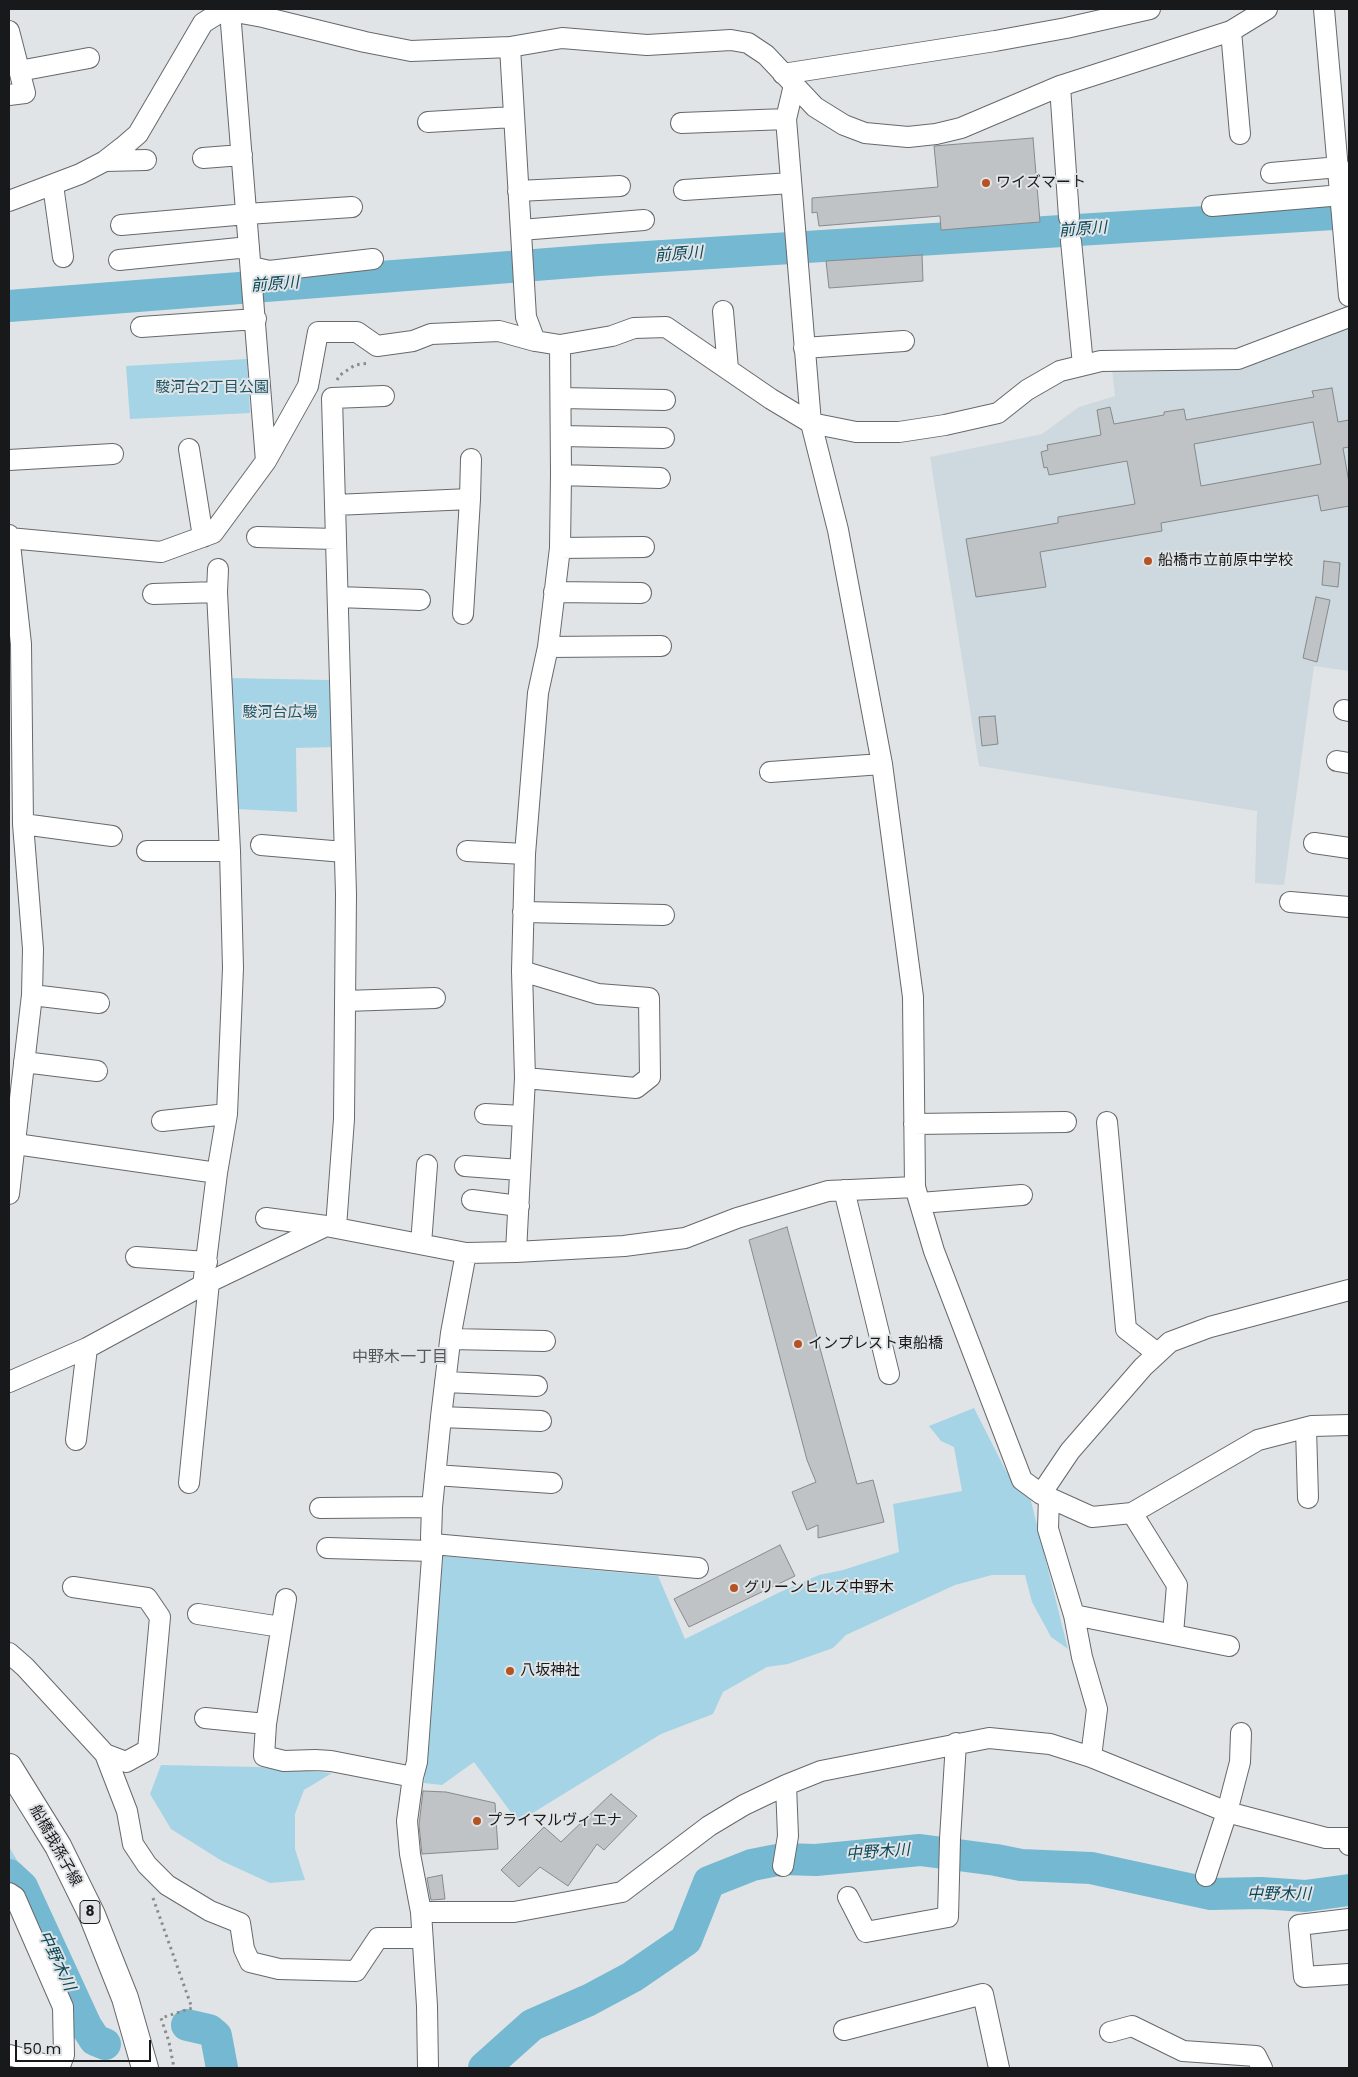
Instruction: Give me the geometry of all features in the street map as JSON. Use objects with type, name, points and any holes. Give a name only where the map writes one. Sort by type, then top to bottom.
[{"type":"main road","name":"船橋我孫子線","points":[[9,1767],[58,1846],[92,1915],[125,1998],[145,2068]]},
{"type":"street","points":[[788,80],[1066,28],[1150,9]]},
{"type":"street","points":[[9,201],[53,185],[105,161],[138,134],[203,23],[223,11],[305,17],[365,42],[410,51],[510,47],[562,38],[647,45],[731,40],[748,43],[766,55],[815,107],[844,125],[865,133],[908,137],[936,134],[961,128],[1060,86],[1231,31],[1267,9]]},
{"type":"street","points":[[1324,9],[1343,143],[1343,190],[1349,296]]},
{"type":"street","points":[[223,11],[242,155],[266,461]]},
{"type":"street","points":[[9,31],[25,93],[9,95]]},
{"type":"street","points":[[1231,31],[1240,134]]},
{"type":"street","points":[[510,47],[526,317],[535,340]]},
{"type":"street","points":[[19,71],[89,58]]},
{"type":"street","points":[[788,80],[786,119],[811,423],[838,530],[882,764],[913,997],[914,1124],[917,1195],[934,1251],[1022,1480],[1045,1495],[1092,1517],[1132,1513],[1258,1440],[1306,1428],[1349,1424]]},
{"type":"street","points":[[1060,86],[1069,216]]},
{"type":"street","points":[[428,122],[513,117]]},
{"type":"street","points":[[681,123],[786,119]]},
{"type":"street","points":[[203,158],[242,155]]},
{"type":"street","points":[[105,161],[146,160]]},
{"type":"street","points":[[1271,173],[1343,190]]},
{"type":"street","points":[[684,190],[791,183]]},
{"type":"street","points":[[53,185],[62,257]]},
{"type":"street","points":[[518,191],[620,186]]},
{"type":"street","points":[[1212,206],[1343,190]]},
{"type":"street","points":[[121,225],[352,207]]},
{"type":"street","points":[[521,230],[644,220]]},
{"type":"street","points":[[1071,241],[1083,365]]},
{"type":"street","points":[[119,260],[249,247]]},
{"type":"street","points":[[253,281],[269,272],[373,259]]},
{"type":"street","points":[[723,311],[728,369]]},
{"type":"street","points":[[9,1194],[15,1090],[20,1049],[32,995],[33,949],[18,861],[24,824],[9,537],[161,552],[213,533],[266,461],[308,386],[318,332],[358,332],[377,346],[413,341],[431,334],[499,331],[560,345],[612,336],[634,328],[666,327],[771,399],[811,423],[856,432],[899,432],[944,425],[998,413],[1027,390],[1060,370],[1101,361],[1238,359],[1349,317]]},
{"type":"street","points":[[141,327],[256,319]]},
{"type":"street","points":[[804,348],[904,341]]},
{"type":"street","points":[[516,1252],[525,1078],[522,912],[538,693],[548,647],[560,548],[562,436],[560,345]]},
{"type":"street","points":[[331,1226],[344,1119],[345,1001],[344,852],[332,398],[384,396]]},
{"type":"street","points":[[561,398],[665,400]]},
{"type":"street","points":[[562,436],[664,438]]},
{"type":"street","points":[[189,449],[203,537]]},
{"type":"street","points":[[9,460],[113,454]]},
{"type":"street","points":[[463,614],[471,459]]},
{"type":"street","points":[[562,475],[660,478]]},
{"type":"street","points":[[335,505],[470,499]]},
{"type":"street","points":[[257,537],[336,539]]},
{"type":"street","points":[[560,548],[644,547]]},
{"type":"street","points":[[189,1483],[207,1277],[218,1173],[227,1114],[233,968],[230,851],[217,592],[218,569]]},
{"type":"street","points":[[153,594],[217,592]]},
{"type":"street","points":[[554,592],[641,593]]},
{"type":"street","points":[[338,597],[420,600]]},
{"type":"street","points":[[548,647],[661,646]]},
{"type":"street","points":[[770,772],[882,764]]},
{"type":"street","points":[[24,824],[112,836]]},
{"type":"street","points":[[1314,843],[1349,848]]},
{"type":"street","points":[[261,844],[344,852]]},
{"type":"street","points":[[467,850],[525,854]]},
{"type":"street","points":[[147,851],[230,851]]},
{"type":"street","points":[[1290,902],[1349,907]]},
{"type":"street","points":[[522,912],[664,915]]},
{"type":"street","points":[[522,971],[598,994],[649,998],[650,1077],[636,1088],[525,1078]]},
{"type":"street","points":[[32,995],[99,1003]]},
{"type":"street","points":[[345,1001],[436,998]]},
{"type":"street","points":[[20,1049],[97,1071]]},
{"type":"street","points":[[162,1121],[227,1114]]},
{"type":"street","points":[[485,1114],[523,1116]]},
{"type":"street","points":[[914,1124],[1066,1122]]},
{"type":"street","points":[[1107,1122],[1126,1329],[1158,1353]]},
{"type":"street","points":[[11,1144],[218,1173]]},
{"type":"street","points":[[421,1244],[427,1164]]},
{"type":"street","points":[[465,1166],[520,1170]]},
{"type":"street","points":[[266,1218],[331,1226],[466,1252],[516,1252],[624,1246],[685,1238],[737,1218],[828,1191],[844,1190],[917,1195],[1022,1195]]},
{"type":"street","points":[[844,1190],[889,1374]]},
{"type":"street","points":[[472,1200],[519,1206]]},
{"type":"street","points":[[9,1382],[87,1348],[207,1277],[331,1226]]},
{"type":"street","points":[[428,2068],[427,2006],[421,1912],[410,1854],[407,1821],[417,1762],[433,1547],[431,1538],[432,1507],[441,1417],[450,1339],[466,1252]]},
{"type":"street","points":[[136,1257],[207,1277]]},
{"type":"street","points":[[1091,1757],[1097,1709],[1082,1657],[1074,1614],[1048,1529],[1045,1495],[1070,1451],[1170,1342],[1210,1326],[1349,1290]]},
{"type":"street","points":[[450,1339],[544,1341]]},
{"type":"street","points":[[76,1440],[87,1348]]},
{"type":"street","points":[[445,1382],[537,1386]]},
{"type":"street","points":[[441,1417],[541,1421]]},
{"type":"street","points":[[1306,1428],[1308,1498]]},
{"type":"street","points":[[436,1475],[552,1483]]},
{"type":"street","points":[[320,1508],[432,1507]]},
{"type":"street","points":[[1132,1513],[1177,1586],[1172,1634]]},
{"type":"street","points":[[327,1548],[433,1547],[698,1568]]},
{"type":"street","points":[[9,1653],[17,1665],[106,1754],[126,1762],[148,1750],[160,1617],[147,1598],[73,1587]]},
{"type":"street","points":[[286,1599],[266,1724],[264,1756],[284,1761],[331,1761],[413,1777]]},
{"type":"street","points":[[198,1614],[281,1627]]},
{"type":"street","points":[[1074,1614],[1229,1646]]},
{"type":"street","points":[[205,1718],[266,1724]]},
{"type":"street","points":[[1206,1876],[1227,1812],[1240,1762],[1242,1733]]},
{"type":"street","points":[[421,1912],[514,1912],[541,1908],[569,1900],[622,1892],[709,1826],[744,1805],[786,1785],[821,1771],[989,1738],[1050,1744],[1091,1757],[1227,1812],[1307,1834],[1349,1840]]},
{"type":"street","points":[[848,1897],[866,1932],[948,1916],[950,1838],[956,1743]]},
{"type":"street","points":[[106,1754],[127,1812],[133,1844],[146,1865],[167,1885],[210,1911],[240,1923],[244,1949],[250,1962],[280,1969],[356,1971],[378,1938],[422,1938]]},
{"type":"street","points":[[784,1859],[788,1836],[786,1785]]},
{"type":"street","points":[[9,1893],[16,1897],[63,2006],[64,2055],[61,2063],[54,2067],[9,2055]]},
{"type":"street","points":[[1349,1919],[1299,1925],[1304,1977],[1349,1974]]},
{"type":"street","points":[[844,2030],[983,1994],[999,2068]]},
{"type":"street","points":[[1110,2032],[1132,2026],[1183,2051],[1256,2056],[1262,2068]]},
{"type":"path","points":[[332,398],[334,386],[340,374],[354,365],[372,363]]},
{"type":"path","points":[[152,1897],[192,2008],[161,2018],[169,2042],[174,2068]]},
{"type":"shaded area","name":"船橋市立前原中学校","points":[[1349,324],[1349,671],[1314,666],[1284,885],[1255,883],[1257,811],[979,766],[930,457],[1042,434],[1079,407],[1115,396],[1112,369],[1238,368]]},
{"type":"green space","name":"駿河台2丁目公園","points":[[247,359],[250,413],[130,419],[126,366]]},
{"type":"green space","name":"駿河台広場","points":[[228,678],[329,680],[333,747],[296,748],[297,812],[236,809]]},
{"type":"green space","points":[[974,1408],[1006,1471],[1016,1484],[1029,1493],[1068,1649],[1051,1637],[1032,1602],[1025,1575],[992,1575],[955,1585],[846,1635],[833,1648],[788,1664],[767,1667],[723,1692],[713,1714],[661,1734],[518,1822],[474,1762],[442,1785],[424,1783],[443,1556],[658,1576],[685,1639],[819,1575],[843,1570],[899,1552],[893,1504],[962,1491],[954,1447],[941,1441],[929,1426]]},
{"type":"green space","points":[[161,1765],[258,1767],[332,1773],[304,1790],[295,1814],[295,1849],[305,1880],[270,1883],[222,1861],[171,1829],[150,1794]]},
{"type":"green space","points":[[9,1847],[25,1873],[9,1859]]},
{"type":"building","points":[[1033,138],[1040,222],[941,230],[940,216],[819,226],[817,212],[812,213],[812,198],[938,187],[934,146]]},
{"type":"building","points":[[922,255],[923,281],[829,288],[826,261]]},
{"type":"building","points":[[1332,388],[1338,422],[1349,420],[1349,447],[1343,448],[1349,483],[1349,506],[1321,511],[1318,495],[1161,523],[1162,531],[1040,552],[1046,587],[976,597],[966,539],[1058,523],[1058,517],[1135,504],[1127,461],[1049,475],[1047,467],[1044,468],[1041,452],[1048,450],[1047,445],[1101,435],[1097,410],[1110,407],[1114,424],[1164,415],[1164,412],[1184,409],[1186,420],[1314,397],[1312,391]],"holes":[[[1313,422],[1321,464],[1201,486],[1194,444]]]},
{"type":"building","points":[[1324,561],[1340,563],[1338,587],[1322,585]]},
{"type":"building","points":[[1316,597],[1330,600],[1317,662],[1303,658]]},
{"type":"building","points":[[995,716],[998,744],[982,746],[979,717]]},
{"type":"building","name":"インプレスト東船橋","points":[[787,1227],[857,1484],[873,1480],[884,1522],[818,1538],[818,1525],[807,1530],[792,1492],[816,1482],[807,1460],[749,1240]]},
{"type":"building","name":"グリーンヒルズ中野木","points":[[780,1545],[795,1576],[689,1627],[674,1599]]},
{"type":"building","points":[[423,1791],[446,1792],[495,1803],[498,1849],[422,1854],[419,1825]]},
{"type":"building","points":[[611,1794],[637,1816],[604,1850],[597,1844],[568,1886],[540,1867],[519,1887],[501,1870],[544,1827],[561,1842]]},
{"type":"building","points":[[442,1875],[445,1899],[431,1900],[427,1878]]},
{"type":"waterway","name":"前原川","points":[[9,306],[599,260],[1349,213]]},
{"type":"waterway","name":"中野木川","points":[[484,2068],[532,2025],[589,2000],[632,1977],[686,1940],[709,1882],[752,1865],[783,1859],[816,1860],[920,1850],[1021,1865],[1091,1868],[1211,1894],[1261,1893],[1305,1896],[1349,1890]]},
{"type":"waterway","name":"中野木川","points":[[9,1875],[22,1887],[86,2026],[95,2040],[105,2044]]},
{"type":"waterway","name":"中野木川","points":[[187,2025],[209,2030],[216,2036],[222,2068]]},
{"type":"place","name":"ワイズマート","points":[[986,183]]},
{"type":"place","name":"船橋市立前原中学校","points":[[1148,561]]},
{"type":"place","name":"インプレスト東船橋","points":[[798,1344]]},
{"type":"place","name":"グリーンヒルズ中野木","points":[[734,1588]]},
{"type":"place","name":"八坂神社","points":[[510,1671]]},
{"type":"place","name":"プライマルヴィエナ","points":[[477,1821]]},
{"type":"district","name":"中野木一丁目","points":[[400,1358]]}]
